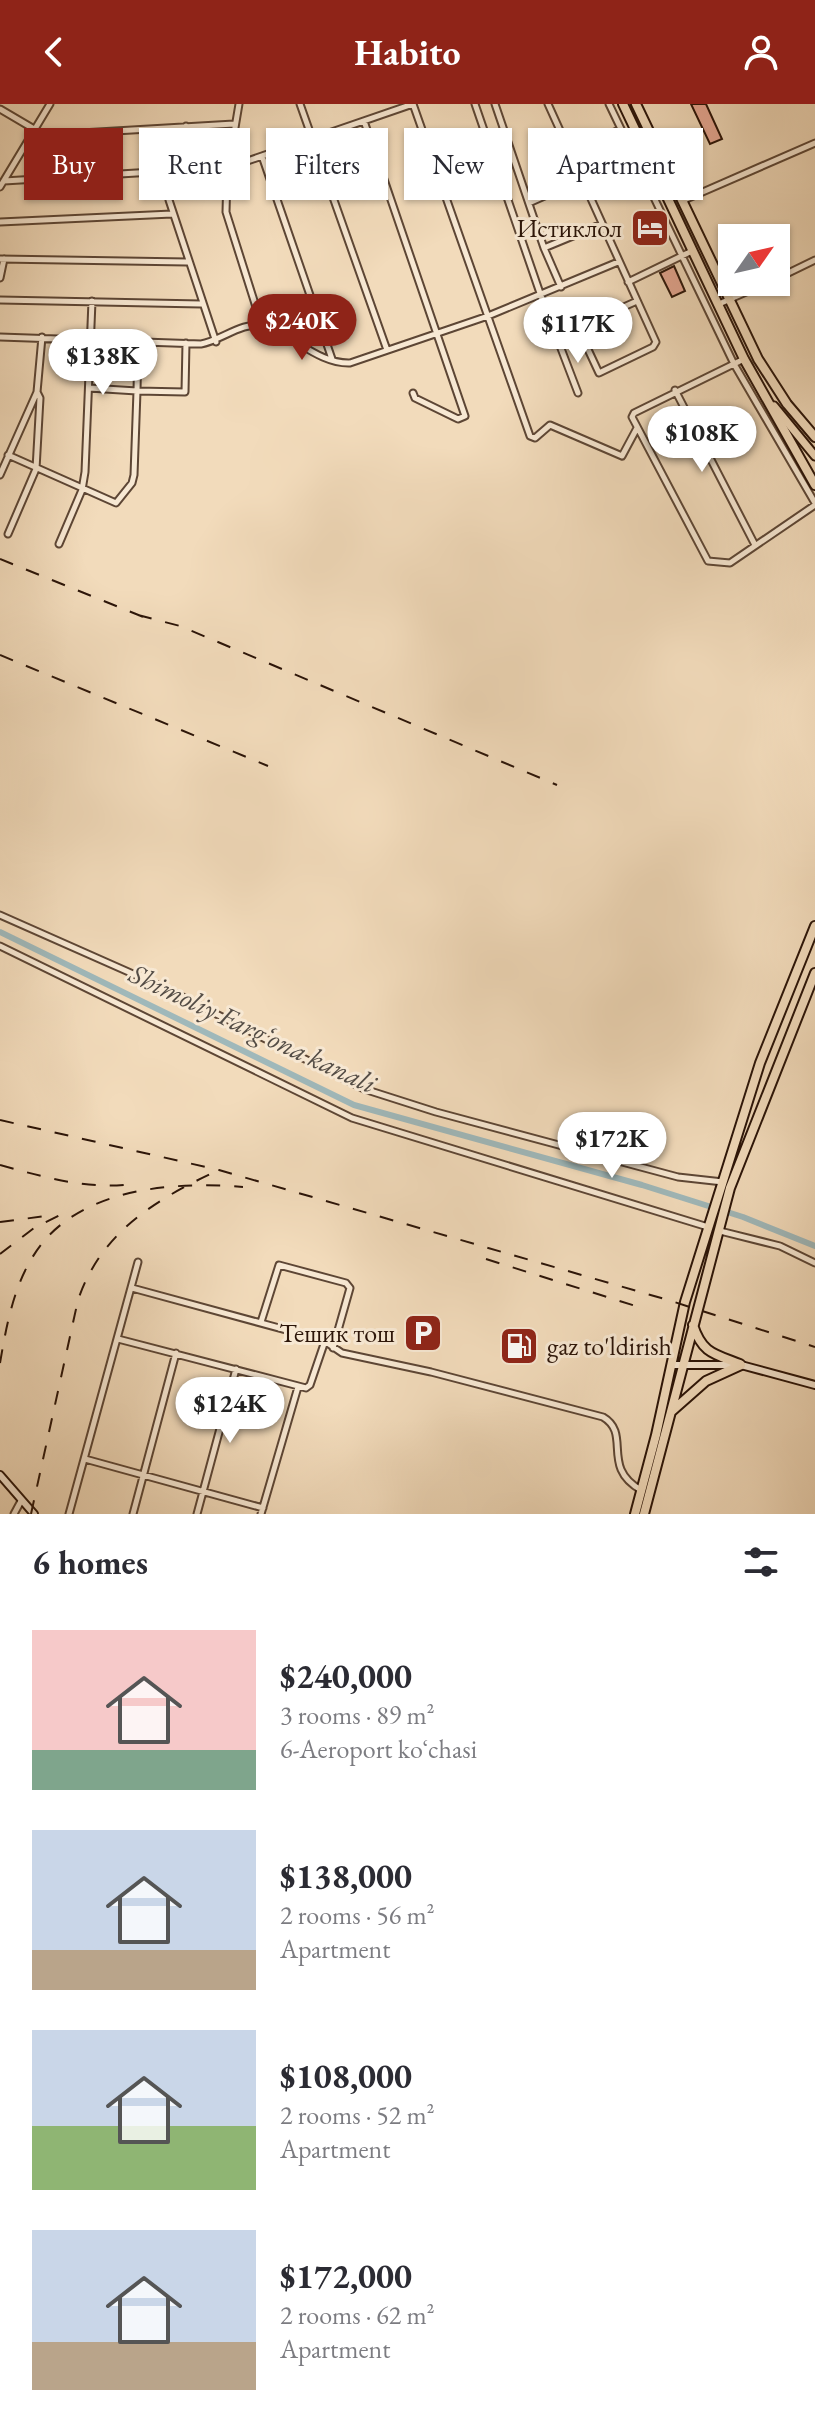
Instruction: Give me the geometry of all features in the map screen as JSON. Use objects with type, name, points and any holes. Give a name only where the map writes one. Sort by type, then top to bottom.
[{"type":"highway","points":[[623,104],[746,363],[815,485]]},
{"type":"highway","points":[[636,104],[728,300],[772,382],[815,437]]},
{"type":"highway","points":[[644,1514],[719,1229],[725,1185],[760,1063],[815,926]]},
{"type":"highway","points":[[635,1514],[685,1302],[710,1225],[815,973]]},
{"type":"highway","points":[[693,1325],[698,1342],[706,1350],[741,1365]]},
{"type":"highway","points":[[671,1411],[706,1381],[741,1365]]},
{"type":"main road","points":[[746,363],[777,411],[815,456]]},
{"type":"main road","points":[[672,1365],[741,1365],[815,1385]]},
{"type":"main road","points":[[0,1475],[9,1481],[21,1501],[34,1514]]},
{"type":"street","points":[[35,128],[50,104]]},
{"type":"street","points":[[234,128],[239,104]]},
{"type":"street","points":[[300,104],[310,128]]},
{"type":"street","points":[[345,128],[413,104],[532,438],[550,425],[622,456],[637,428]]},
{"type":"street","points":[[475,104],[578,393]]},
{"type":"street","points":[[495,104],[544,248],[561,287]]},
{"type":"street","points":[[548,104],[559,128]]},
{"type":"street","points":[[609,104],[621,128]]},
{"type":"street","points":[[0,109],[32,128]]},
{"type":"street","points":[[364,121],[465,416],[458,419],[415,398],[413,393]]},
{"type":"street","points":[[123,130],[234,124]]},
{"type":"street","points":[[682,201],[815,143]]},
{"type":"street","points":[[0,187],[24,146]]},
{"type":"street","points":[[250,160],[266,155]]},
{"type":"street","points":[[262,156],[333,360]]},
{"type":"street","points":[[4,181],[139,173]]},
{"type":"street","points":[[171,200],[187,262],[216,342]]},
{"type":"street","points":[[226,200],[226,212],[262,326]]},
{"type":"street","points":[[335,200],[387,350]]},
{"type":"street","points":[[529,203],[536,200]]},
{"type":"street","points":[[578,328],[595,369],[601,373],[655,345],[592,200]]},
{"type":"street","points":[[655,200],[734,364],[815,504],[724,565],[703,557],[632,417],[675,390],[734,364],[746,363]]},
{"type":"street","points":[[0,222],[172,214]]},
{"type":"street","points":[[544,248],[602,224]]},
{"type":"street","points":[[628,282],[692,251]]},
{"type":"street","points":[[0,278],[2,259],[187,262]]},
{"type":"street","points":[[790,272],[815,260]]},
{"type":"street","points":[[0,337],[216,342],[243,329],[262,326],[333,360],[350,363],[488,316],[618,262]]},
{"type":"street","points":[[718,305],[737,296]]},
{"type":"street","points":[[0,300],[201,304]]},
{"type":"street","points":[[59,544],[82,490],[92,301]]},
{"type":"street","points":[[557,337],[637,301]]},
{"type":"street","points":[[0,475],[37,392],[42,337]]},
{"type":"street","points":[[8,455],[113,504],[120,500],[132,483],[138,341]]},
{"type":"street","points":[[89,388],[185,392],[186,343]]},
{"type":"street","points":[[675,390],[755,545]]},
{"type":"street","points":[[8,534],[36,469],[40,398],[37,392]]},
{"type":"street","points":[[0,915],[167,989],[364,1089],[436,1112],[678,1177],[725,1185]]},
{"type":"street","points":[[0,946],[352,1118],[710,1225]]},
{"type":"street","points":[[719,1229],[780,1246],[815,1263]]},
{"type":"street","points":[[69,1514],[138,1262]]},
{"type":"street","points":[[261,1323],[279,1265],[346,1283],[350,1288],[333,1348]]},
{"type":"street","points":[[132,1288],[325,1341],[342,1353],[431,1372],[603,1417],[616,1430],[621,1472],[628,1483],[641,1490]]},
{"type":"street","points":[[118,1339],[298,1387],[309,1387],[325,1341]]},
{"type":"street","points":[[133,1514],[176,1353]]},
{"type":"street","points":[[197,1514],[236,1369]]},
{"type":"street","points":[[85,1459],[262,1511],[298,1387]]},
{"type":"street","points":[[14,1514],[21,1501]]},
{"type":"building","points":[[691,104],[706,104],[722,139],[710,144]]},
{"type":"building","points":[[674,266],[685,291],[672,297],[660,273]]},
{"type":"waterway","name":"Shimoliy Fargʻona kanali","points":[[0,932],[354,1105],[642,1185],[743,1217],[815,1246]]},
{"type":"railway","points":[[0,559],[146,618]]},
{"type":"railway","points":[[138,615],[180,626],[557,785]]},
{"type":"railway","points":[[0,655],[268,766]]},
{"type":"railway","points":[[0,1120],[219,1170],[668,1300],[815,1347]]},
{"type":"railway","points":[[0,1165],[82,1184],[133,1184]]},
{"type":"railway","points":[[31,1514],[78,1300],[88,1276],[101,1255],[134,1220],[174,1193],[219,1170]]},
{"type":"railway","points":[[0,1363],[11,1309],[25,1270],[50,1235],[72,1217],[98,1203],[155,1188],[243,1187]]},
{"type":"railway","points":[[0,1254],[34,1228],[66,1212]]},
{"type":"railway","points":[[0,1222],[46,1216]]},
{"type":"railway","points":[[486,1259],[642,1308]]},
{"type":"place","name":"Истиклол","points":[[650,228]]},
{"type":"place","name":"Тешик тош","points":[[423,1333]]},
{"type":"place","name":"gaz to'ldirish","points":[[519,1346]]}]
